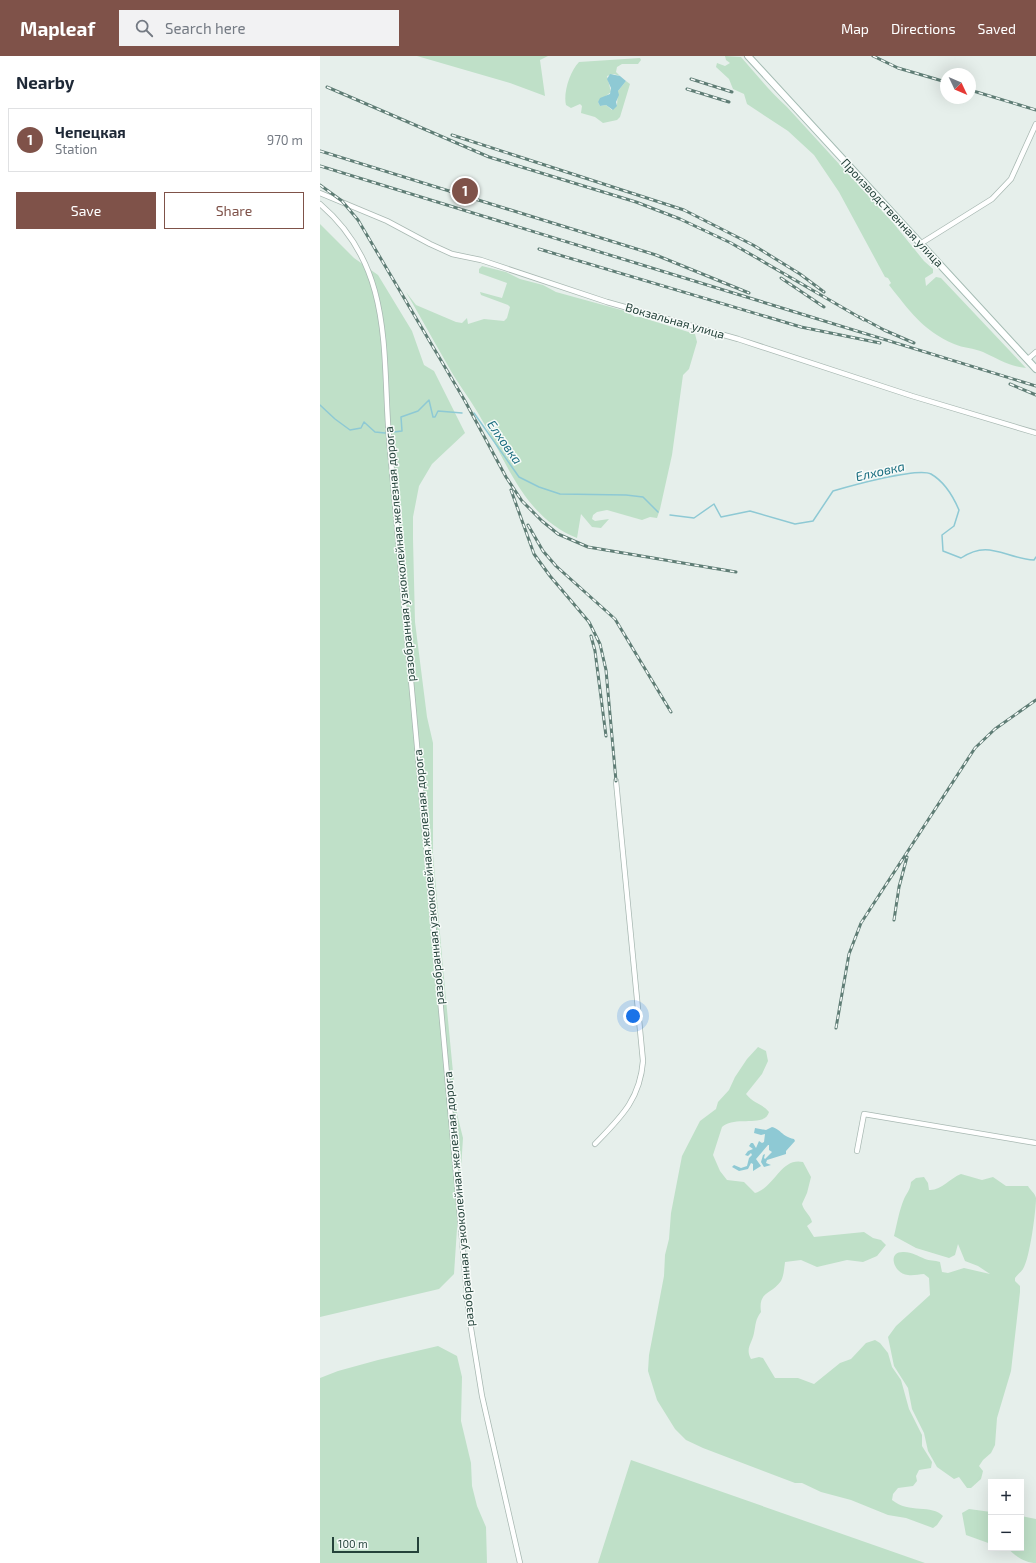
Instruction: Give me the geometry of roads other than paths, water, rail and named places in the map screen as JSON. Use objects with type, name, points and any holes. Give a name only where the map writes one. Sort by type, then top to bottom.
[{"type":"main road","name":"Производственная улица","points":[[748,56],[1036,369]]},
{"type":"street","points":[[920,244],[992,199],[1011,179],[1036,124]]},
{"type":"street","name":"Вокзальная улица","points":[[320,193],[387,221],[452,254],[481,260],[607,302],[738,339],[904,394],[1036,433]]},
{"type":"street","name":"разобранная узкоколейная железная дорога","points":[[320,204],[347,230],[364,259],[373,280],[384,334],[388,428],[471,1330],[484,1404],[520,1563]]},
{"type":"street","points":[[1028,359],[1036,352]]},
{"type":"street","points":[[595,1144],[632,1102],[639,1086],[643,1061],[616,781]]},
{"type":"street","points":[[857,1151],[864,1114],[1036,1143]]},
{"type":"water","points":[[610,74],[620,76],[626,81],[618,91],[619,95],[616,102],[617,106],[613,110],[606,105],[600,106],[598,102],[600,98],[610,94],[611,88],[607,79]]},
{"type":"water","points":[[772,1127],[794,1139],[795,1141],[786,1151],[786,1154],[767,1160],[766,1163],[771,1165],[764,1167],[761,1162],[763,1155],[765,1154],[765,1159],[772,1152],[769,1150],[768,1145],[756,1159],[761,1166],[753,1171],[753,1164],[751,1163],[748,1169],[739,1171],[732,1167],[734,1165],[741,1168],[747,1166],[749,1158],[752,1155],[751,1153],[748,1156],[745,1155],[748,1151],[753,1149],[749,1146],[751,1143],[753,1143],[756,1148],[759,1141],[762,1143],[764,1142],[765,1134],[761,1135],[754,1133],[755,1128],[766,1130]]},
{"type":"waterway","name":"Елховка","points":[[320,405],[350,430],[361,428],[364,422],[375,432],[385,433],[402,431],[401,417],[418,411],[429,400],[433,417],[435,417],[438,411],[462,413]]},
{"type":"waterway","name":"Елховка","points":[[474,413],[519,477],[539,487],[560,494],[626,495],[643,497],[658,512]]},
{"type":"waterway","name":"Елховка","points":[[670,515],[694,518],[714,504],[721,517],[750,511],[795,524],[813,521],[833,491],[899,475],[924,473],[931,474],[944,485],[959,510],[954,526],[942,535],[943,551],[961,558],[980,550],[997,551],[1023,559],[1034,560],[1036,557]]},
{"type":"railway","points":[[873,56],[898,68],[940,80]]},
{"type":"railway","points":[[691,79],[732,92]]},
{"type":"railway","points":[[327,87],[489,157],[636,202],[680,219],[731,243],[864,320]]},
{"type":"railway","points":[[687,89],[729,102]]},
{"type":"railway","points":[[976,92],[1036,110]]},
{"type":"railway","points":[[452,135],[684,210],[753,245],[800,274],[824,292]]},
{"type":"railway","points":[[320,151],[656,255],[749,293]]},
{"type":"railway","points":[[320,166],[1036,386]]},
{"type":"railway","points":[[320,185],[342,201],[358,220],[465,401],[506,477],[522,501],[542,521],[558,534],[588,547],[736,572]]},
{"type":"railway","points":[[539,249],[801,327],[880,343]]},
{"type":"railway","points":[[781,278],[824,307]]},
{"type":"railway","points":[[860,317],[884,330],[914,343]]},
{"type":"railway","points":[[1010,384],[1036,395]]},
{"type":"railway","points":[[511,490],[534,554],[550,576],[589,622],[600,644],[606,670],[616,781]]},
{"type":"railway","points":[[528,525],[543,551],[556,566],[615,619],[671,712]]},
{"type":"railway","points":[[591,636],[595,651],[606,736]]},
{"type":"railway","points":[[836,1028],[849,954],[861,923],[975,748],[995,729],[1036,700]]},
{"type":"railway","points":[[894,920],[899,887],[907,857]]},
{"type":"place","name":"Чепецкая","points":[[465,191]]}]
